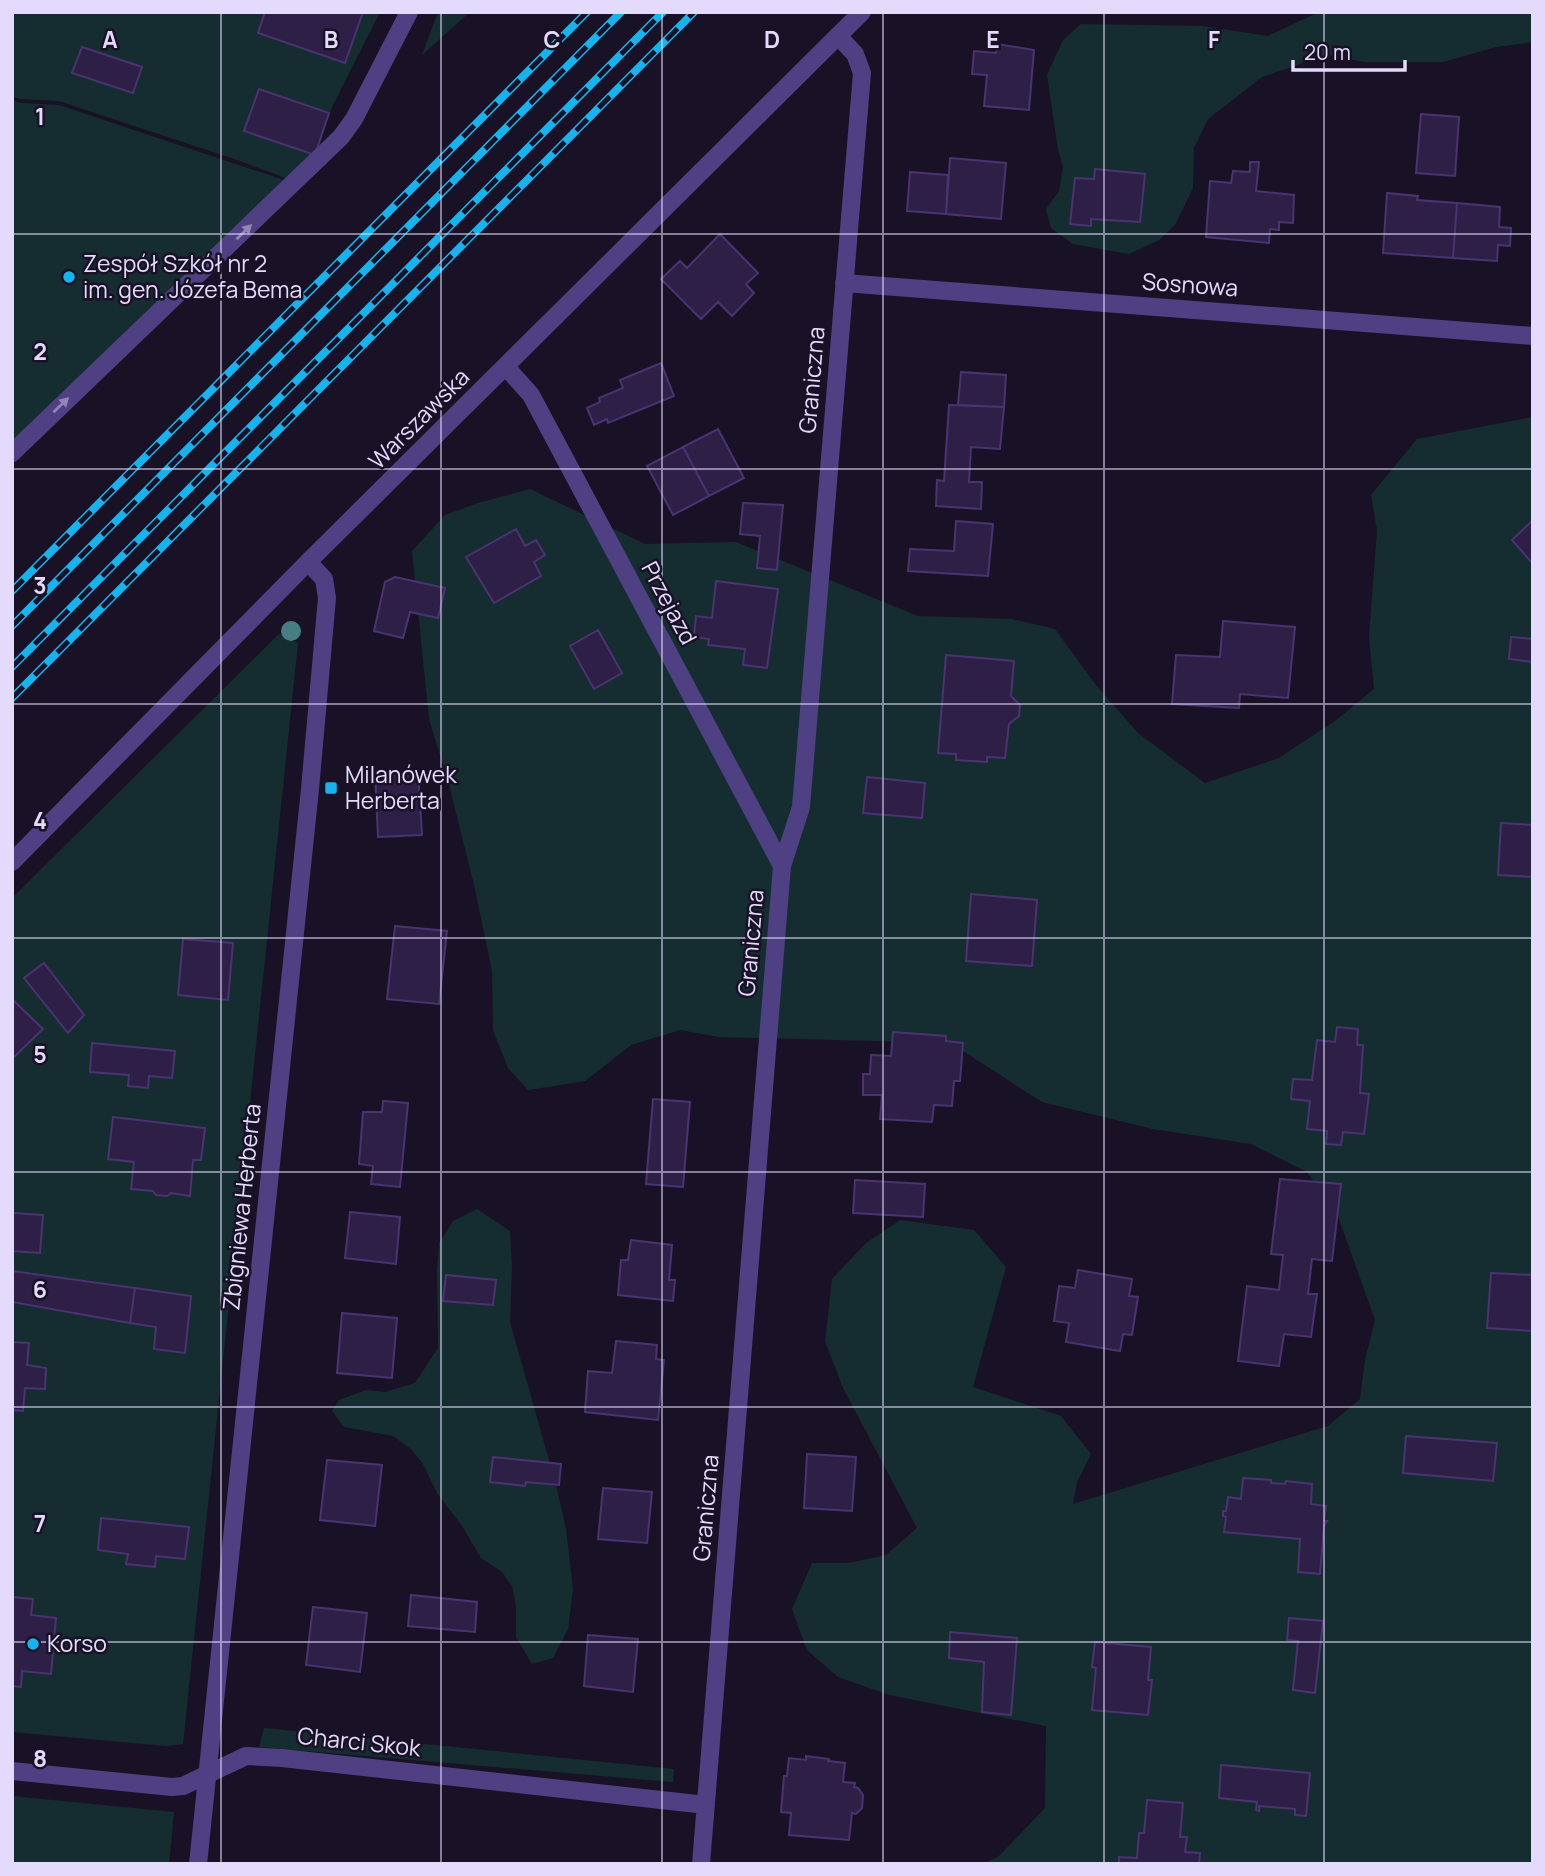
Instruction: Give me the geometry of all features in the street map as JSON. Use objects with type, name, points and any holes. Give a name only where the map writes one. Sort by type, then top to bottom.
[{"type":"street","points":[[12,453],[341,137],[354,119],[409,12]]},
{"type":"street","name":"Warszawska","points":[[12,862],[308,562],[862,12]]},
{"type":"street","name":"Graniczna","points":[[701,1864],[782,866],[801,807],[862,74],[855,54],[838,36]]},
{"type":"street","name":"Sosnowa","points":[[844,283],[1533,336]]},
{"type":"street","name":"Przejazd","points":[[506,367],[531,395],[782,866]]},
{"type":"street","name":"Zbigniewa Herberta","points":[[198,1864],[310,789],[327,598],[324,579],[308,562]]},
{"type":"street","name":"Charci Skok","points":[[12,1771],[172,1787],[183,1786],[246,1756],[706,1805]]},
{"type":"green space","points":[[12,12],[380,12],[330,111],[314,156],[288,179],[59,101],[12,97]]},
{"type":"green space","points":[[438,12],[470,12],[422,55]]},
{"type":"green space","points":[[1319,12],[1533,12],[1533,42],[1496,47],[1443,62],[1364,62],[1327,55],[1262,77],[1208,119],[1194,148],[1193,188],[1175,225],[1159,240],[1129,254],[1073,244],[1051,228],[1046,209],[1059,191],[1063,167],[1047,75],[1063,40],[1081,24],[1202,26],[1268,36]]},
{"type":"green space","name":"Zespół Szkół nr 2 im. gen. Józefa Bema","points":[[12,100],[20,103],[59,105],[287,181],[12,448]]},
{"type":"green space","points":[[1533,417],[1533,1864],[981,1864],[998,1857],[1045,1808],[1046,1726],[889,1695],[838,1677],[807,1650],[792,1609],[812,1563],[849,1563],[886,1555],[917,1528],[843,1388],[825,1341],[832,1279],[866,1243],[900,1220],[974,1230],[1006,1267],[973,1387],[1061,1416],[1091,1454],[1077,1482],[1073,1504],[1328,1426],[1360,1399],[1365,1360],[1375,1320],[1339,1219],[1307,1172],[1251,1144],[1153,1129],[1042,1102],[951,1043],[719,1037],[680,1030],[631,1045],[585,1081],[528,1090],[508,1068],[493,1030],[492,971],[448,781],[429,719],[412,551],[445,515],[530,489],[645,544],[736,542],[918,616],[1012,619],[1055,629],[1095,684],[1138,733],[1205,783],[1279,758],[1335,721],[1374,689],[1369,637],[1377,530],[1371,495],[1417,439]]},
{"type":"green space","points":[[279,634],[298,643],[183,1744],[166,1746],[12,1732],[12,898]]},
{"type":"green space","points":[[477,1209],[510,1231],[510,1322],[566,1529],[573,1590],[568,1629],[553,1658],[532,1664],[516,1637],[516,1606],[512,1586],[502,1572],[481,1558],[462,1526],[437,1493],[423,1464],[411,1449],[393,1436],[344,1427],[332,1411],[339,1400],[366,1390],[385,1392],[415,1383],[438,1348],[439,1243],[453,1221]]},
{"type":"green space","points":[[264,1728],[674,1769],[673,1782],[259,1747]]},
{"type":"green space","points":[[12,1796],[174,1812],[169,1864],[12,1864]]},
{"type":"building","points":[[265,12],[363,12],[345,63],[258,33]]},
{"type":"building","points":[[997,44],[1034,50],[1029,110],[984,106],[987,75],[972,74],[974,51],[996,53]]},
{"type":"building","points":[[82,47],[142,67],[133,93],[72,73]]},
{"type":"building","points":[[259,89],[329,113],[315,155],[244,131]]},
{"type":"building","points":[[1421,114],[1459,117],[1455,176],[1416,173]]},
{"type":"building","points":[[950,158],[1006,163],[1001,219],[946,214]]},
{"type":"building","points":[[1250,162],[1259,162],[1256,191],[1294,195],[1293,223],[1279,222],[1279,230],[1270,229],[1269,243],[1206,237],[1210,181],[1231,183],[1233,171],[1250,172]]},
{"type":"building","points":[[1095,169],[1145,174],[1140,222],[1091,219],[1091,226],[1070,224],[1075,178],[1094,179]]},
{"type":"building","points":[[910,172],[948,175],[946,214],[907,211]]},
{"type":"building","points":[[1387,193],[1418,196],[1417,200],[1457,203],[1453,258],[1383,253]]},
{"type":"building","points":[[1457,203],[1500,207],[1499,227],[1511,228],[1510,246],[1498,245],[1497,261],[1453,258]]},
{"type":"building","points":[[720,234],[758,273],[746,284],[754,293],[732,316],[718,302],[701,319],[661,279],[680,261],[687,268]]},
{"type":"building","points":[[661,363],[674,396],[608,423],[607,419],[594,425],[587,408],[600,402],[599,398],[623,388],[620,380]]},
{"type":"building","points":[[961,372],[1006,375],[1004,407],[958,405]]},
{"type":"building","points":[[949,405],[1004,407],[1000,449],[971,447],[969,482],[982,482],[981,509],[936,506],[937,480],[944,481]]},
{"type":"building","points":[[718,429],[744,478],[709,496],[683,447]]},
{"type":"building","points":[[683,447],[709,496],[673,515],[647,466]]},
{"type":"building","points":[[743,503],[783,505],[777,570],[757,568],[760,536],[740,534]]},
{"type":"building","points":[[1533,520],[1533,564],[1512,540]]},
{"type":"building","points":[[956,521],[993,524],[988,576],[908,571],[910,549],[954,551]]},
{"type":"building","points":[[516,529],[525,546],[536,540],[545,555],[534,562],[541,576],[494,603],[466,557]]},
{"type":"building","points":[[395,577],[445,588],[438,618],[410,612],[403,638],[374,631],[385,582]]},
{"type":"building","points":[[716,581],[778,589],[767,668],[743,665],[745,649],[708,645],[709,639],[694,637],[696,616],[712,618]]},
{"type":"building","points":[[1223,621],[1295,627],[1288,698],[1240,694],[1239,708],[1172,704],[1176,655],[1220,657]]},
{"type":"building","points":[[598,630],[622,673],[594,689],[570,646]]},
{"type":"building","points":[[1511,637],[1533,639],[1533,662],[1509,659]]},
{"type":"building","points":[[946,655],[1014,661],[1011,696],[1020,705],[1019,716],[1009,724],[1005,758],[987,757],[987,762],[956,760],[956,754],[938,753]]},
{"type":"building","points":[[418,771],[422,835],[378,837],[375,773]]},
{"type":"building","points":[[867,777],[925,783],[922,818],[863,813]]},
{"type":"building","points":[[1501,823],[1533,825],[1533,877],[1498,875]]},
{"type":"building","points":[[971,894],[1037,900],[1032,966],[966,961]]},
{"type":"building","points":[[395,926],[447,931],[439,1004],[387,999]]},
{"type":"building","points":[[183,939],[233,943],[228,1000],[178,995]]},
{"type":"building","points":[[44,963],[84,1015],[68,1033],[24,978]]},
{"type":"building","points":[[12,999],[43,1029],[12,1059]]},
{"type":"building","points":[[1337,1027],[1358,1029],[1357,1045],[1363,1045],[1360,1093],[1369,1094],[1364,1134],[1343,1132],[1341,1145],[1326,1144],[1327,1131],[1307,1129],[1310,1101],[1291,1099],[1293,1079],[1312,1080],[1317,1040],[1335,1042]]},
{"type":"building","points":[[893,1032],[946,1036],[946,1041],[963,1043],[960,1081],[954,1081],[952,1106],[934,1105],[932,1122],[880,1119],[882,1095],[863,1095],[863,1074],[870,1074],[871,1055],[891,1056]]},
{"type":"building","points":[[92,1043],[175,1051],[172,1078],[149,1076],[148,1088],[128,1086],[129,1075],[90,1072]]},
{"type":"building","points":[[653,1099],[690,1102],[683,1187],[646,1184]]},
{"type":"building","points":[[383,1101],[408,1103],[400,1187],[371,1184],[373,1166],[359,1164],[363,1112],[382,1112]]},
{"type":"building","points":[[113,1117],[205,1128],[201,1160],[193,1160],[190,1196],[171,1193],[167,1196],[156,1195],[153,1191],[131,1189],[134,1162],[108,1159]]},
{"type":"building","points":[[1280,1179],[1341,1184],[1332,1261],[1312,1259],[1308,1294],[1317,1294],[1311,1337],[1284,1334],[1279,1366],[1238,1361],[1247,1286],[1279,1290],[1283,1255],[1271,1254]]},
{"type":"building","points":[[855,1180],[925,1184],[923,1217],[853,1213]]},
{"type":"building","points":[[350,1212],[400,1217],[396,1264],[345,1258]]},
{"type":"building","points":[[12,1213],[43,1215],[40,1253],[12,1251]]},
{"type":"building","points":[[631,1240],[672,1245],[669,1280],[675,1280],[673,1301],[618,1295],[621,1260],[628,1260]]},
{"type":"building","points":[[1078,1270],[1132,1279],[1129,1296],[1138,1297],[1132,1335],[1123,1334],[1120,1351],[1066,1342],[1069,1323],[1054,1321],[1059,1286],[1075,1288]]},
{"type":"building","points":[[12,1271],[135,1288],[130,1323],[12,1302]]},
{"type":"building","points":[[1491,1273],[1533,1275],[1533,1331],[1487,1328]]},
{"type":"building","points":[[446,1275],[496,1280],[493,1305],[443,1301]]},
{"type":"building","points":[[135,1288],[191,1296],[185,1353],[154,1349],[156,1327],[130,1323]]},
{"type":"building","points":[[342,1313],[397,1318],[392,1378],[337,1373]]},
{"type":"building","points":[[616,1341],[657,1345],[656,1359],[664,1360],[658,1420],[585,1412],[588,1371],[612,1373]]},
{"type":"building","points":[[12,1342],[29,1343],[27,1365],[46,1368],[45,1389],[25,1388],[23,1411],[12,1410]]},
{"type":"building","points":[[1406,1436],[1497,1443],[1493,1481],[1403,1473]]},
{"type":"building","points":[[807,1454],[856,1457],[852,1511],[804,1508]]},
{"type":"building","points":[[493,1457],[561,1464],[559,1485],[526,1482],[525,1486],[490,1482]]},
{"type":"building","points":[[327,1460],[382,1465],[375,1526],[320,1520]]},
{"type":"building","points":[[1243,1478],[1271,1480],[1271,1483],[1285,1484],[1286,1481],[1312,1484],[1311,1504],[1326,1506],[1324,1521],[1327,1521],[1324,1526],[1320,1574],[1298,1572],[1300,1539],[1224,1532],[1226,1517],[1223,1516],[1223,1511],[1226,1511],[1228,1497],[1241,1499]]},
{"type":"building","points":[[603,1488],[652,1492],[647,1543],[598,1539]]},
{"type":"building","points":[[101,1518],[189,1527],[185,1559],[156,1556],[155,1567],[126,1564],[128,1554],[98,1550]]},
{"type":"building","points":[[411,1595],[477,1602],[475,1632],[408,1626]]},
{"type":"building","name":"Korso","points":[[12,1597],[33,1599],[31,1615],[56,1618],[51,1674],[22,1671],[21,1687],[12,1686]]},
{"type":"building","points":[[313,1607],[367,1613],[360,1672],[306,1665]]},
{"type":"building","points":[[1289,1618],[1323,1621],[1315,1693],[1293,1690],[1298,1641],[1287,1640]]},
{"type":"building","points":[[950,1632],[1017,1638],[1011,1715],[982,1712],[984,1662],[949,1658]]},
{"type":"building","points":[[588,1635],[638,1639],[633,1692],[584,1686]]},
{"type":"building","points":[[1095,1642],[1151,1647],[1148,1680],[1152,1680],[1148,1715],[1092,1710],[1096,1668],[1092,1667]]},
{"type":"building","points":[[806,1756],[845,1763],[843,1782],[855,1783],[854,1787],[863,1795],[862,1808],[856,1814],[852,1813],[849,1840],[789,1835],[791,1813],[781,1812],[784,1776],[787,1776],[789,1758],[806,1760]]},
{"type":"building","points":[[1221,1765],[1310,1773],[1306,1816],[1295,1815],[1295,1809],[1259,1806],[1259,1811],[1256,1810],[1257,1802],[1219,1798]]},
{"type":"building","points":[[1147,1800],[1183,1803],[1180,1837],[1187,1837],[1185,1852],[1200,1853],[1199,1864],[1119,1864],[1119,1857],[1137,1858],[1139,1833],[1144,1833]]},
{"type":"railway","points":[[12,591],[587,12]]},
{"type":"railway","points":[[12,626],[621,12]]},
{"type":"railway","points":[[12,667],[663,12]]},
{"type":"railway","points":[[12,698],[694,12]]},
{"type":"place","name":"Zespół Szkół nr 2 im. gen. Józefa Bema","points":[[69,277]]},
{"type":"place","name":"Milanówek Herberta","points":[[331,788]]},
{"type":"place","name":"Korso","points":[[33,1644]]}]
